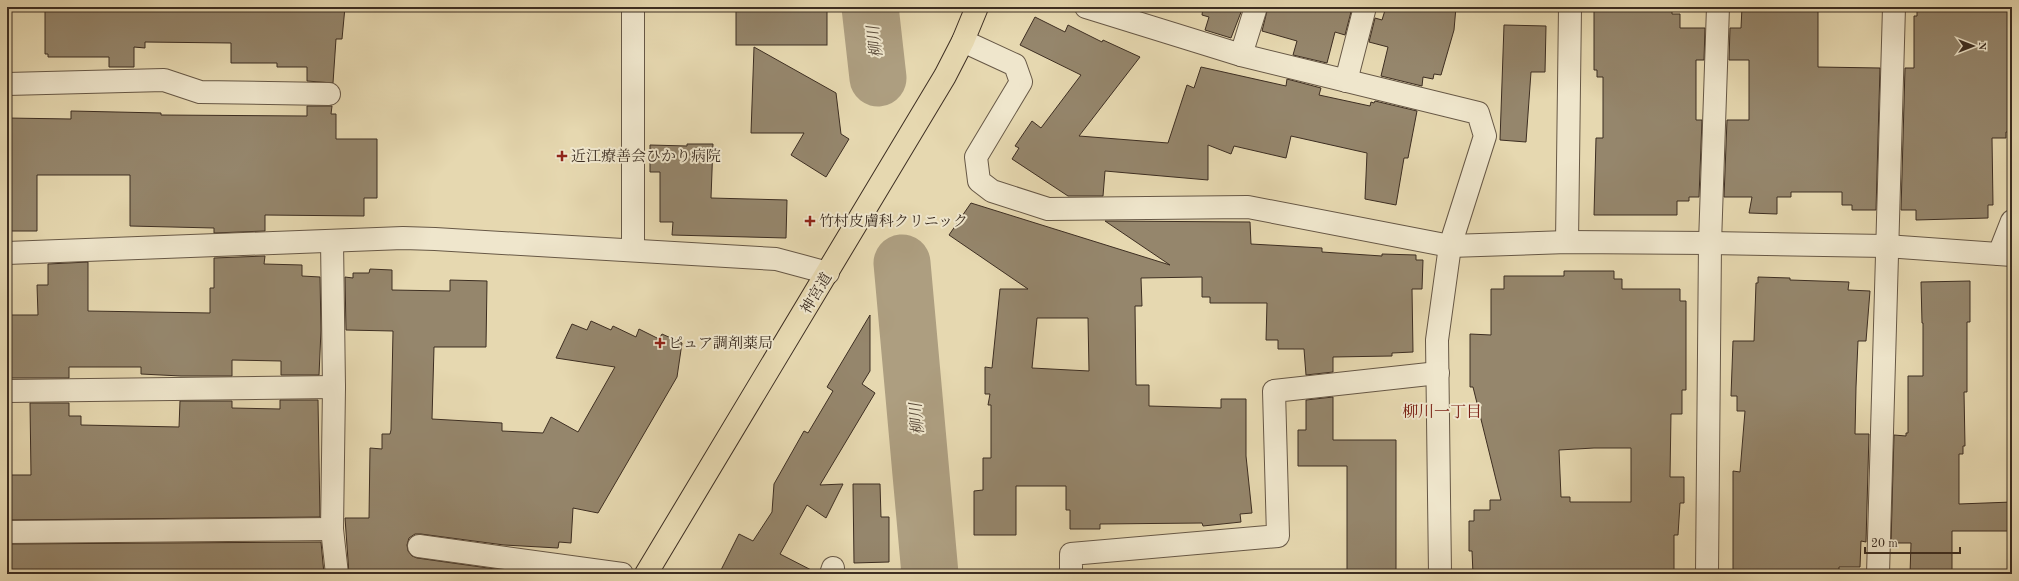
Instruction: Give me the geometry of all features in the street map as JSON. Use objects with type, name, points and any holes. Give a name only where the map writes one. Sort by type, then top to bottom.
[{"type":"main road","name":"神宮道","points":[[646,574],[945,76],[963,41],[977,7]]},
{"type":"street","points":[[633,7],[633,250]]},
{"type":"street","points":[[1089,7],[1241,55],[1478,112],[1485,136],[1450,246],[1437,340],[1440,574]]},
{"type":"street","points":[[1241,55],[1256,7]]},
{"type":"street","points":[[1346,81],[1365,7]]},
{"type":"street","points":[[1568,242],[1570,7]]},
{"type":"street","points":[[1707,574],[1710,243],[1718,7]]},
{"type":"street","points":[[1878,574],[1886,246],[1894,7]]},
{"type":"street","points":[[963,41],[1015,65],[1021,82],[976,157],[979,181],[992,191],[1048,209],[1248,207],[1450,246],[1568,242],[1710,243],[1886,246],[2006,254],[2012,221]]},
{"type":"street","points":[[7,84],[164,80],[200,92],[329,94]]},
{"type":"street","points":[[7,253],[332,241],[435,239],[776,259],[828,272]]},
{"type":"street","points":[[332,241],[334,387],[332,529],[337,574]]},
{"type":"street","points":[[1071,574],[1071,554],[1278,536],[1274,391],[1438,373]]},
{"type":"street","points":[[7,391],[334,387]]},
{"type":"street","points":[[7,532],[332,529]]},
{"type":"street","points":[[419,546],[622,574]]},
{"type":"building","points":[[45,7],[345,7],[342,39],[336,39],[333,83],[307,81],[307,67],[277,67],[277,63],[231,63],[231,43],[145,42],[145,48],[134,47],[134,67],[109,67],[109,57],[48,57],[48,54],[45,54]]},
{"type":"building","points":[[736,7],[827,7],[827,45],[736,45]]},
{"type":"building","points":[[1203,7],[1243,7],[1231,38],[1205,30],[1209,17],[1202,15]]},
{"type":"building","points":[[1268,7],[1341,7],[1341,9],[1351,12],[1345,35],[1335,32],[1327,63],[1293,55],[1297,41],[1262,31]]},
{"type":"building","points":[[1386,7],[1456,7],[1454,30],[1441,75],[1434,74],[1433,79],[1423,77],[1422,86],[1381,76],[1388,47],[1369,42],[1375,18],[1382,20]]},
{"type":"building","points":[[1594,7],[1672,9],[1672,14],[1680,14],[1680,28],[1705,28],[1704,60],[1696,60],[1696,120],[1702,120],[1699,197],[1689,197],[1689,201],[1677,201],[1677,215],[1594,215],[1596,138],[1603,138],[1603,77],[1597,77],[1597,70],[1594,70]]},
{"type":"building","points":[[1742,7],[1818,7],[1818,67],[1880,68],[1876,210],[1852,210],[1852,205],[1842,205],[1842,192],[1791,192],[1791,197],[1777,197],[1777,214],[1749,213],[1752,197],[1724,197],[1727,120],[1749,120],[1749,60],[1729,60],[1730,28],[1741,28]]},
{"type":"building","points":[[1917,7],[2012,7],[2012,132],[2006,132],[2006,138],[1992,138],[1993,205],[1988,205],[1988,218],[1916,220],[1916,210],[1901,210],[1905,68],[1914,68],[1914,16],[1917,16]]},
{"type":"building","points":[[1035,17],[1065,32],[1068,25],[1102,42],[1103,40],[1140,57],[1079,136],[1168,143],[1187,85],[1194,88],[1201,67],[1286,86],[1287,79],[1321,88],[1319,95],[1370,106],[1371,102],[1374,103],[1375,101],[1417,111],[1408,158],[1404,158],[1396,205],[1365,199],[1367,153],[1291,136],[1286,158],[1234,146],[1231,154],[1208,145],[1208,180],[1105,171],[1103,196],[1068,196],[1012,159],[1019,148],[1015,146],[1032,121],[1041,128],[1081,75],[1020,45]]},
{"type":"building","points":[[1504,25],[1546,26],[1545,72],[1531,72],[1526,142],[1500,140]]},
{"type":"building","points":[[754,47],[836,93],[841,134],[849,139],[826,177],[791,155],[804,133],[751,133]]},
{"type":"building","points":[[307,106],[332,106],[331,114],[336,114],[336,139],[377,139],[377,198],[364,198],[364,216],[265,215],[265,231],[214,233],[214,228],[130,226],[130,175],[37,175],[37,231],[7,231],[7,118],[71,119],[71,111],[161,113],[161,115],[307,116]]},
{"type":"building","points":[[687,144],[713,144],[711,198],[787,200],[786,238],[672,235],[673,222],[660,222],[660,172],[650,172],[650,145],[687,146]]},
{"type":"building","points":[[971,203],[1170,265],[1105,221],[1250,222],[1251,244],[1322,248],[1322,252],[1382,256],[1382,254],[1416,255],[1416,260],[1423,260],[1422,289],[1412,289],[1413,352],[1392,353],[1392,356],[1333,357],[1333,372],[1306,375],[1304,349],[1278,349],[1278,340],[1266,340],[1267,303],[1210,303],[1210,297],[1202,297],[1202,277],[1141,278],[1142,306],[1135,306],[1136,385],[1149,385],[1149,406],[1221,408],[1221,399],[1246,399],[1246,456],[1252,513],[1240,514],[1241,522],[1203,526],[1202,523],[1100,524],[1100,529],[1070,529],[1070,510],[1066,510],[1066,486],[1016,486],[1016,535],[974,535],[974,491],[983,490],[983,458],[991,458],[991,405],[988,405],[990,394],[985,394],[985,367],[992,368],[1000,289],[1028,289],[949,235]],"holes":[[[1037,318],[1088,318],[1089,371],[1032,368]]]},
{"type":"building","points":[[265,256],[264,264],[302,265],[302,276],[320,277],[321,330],[319,375],[281,375],[281,361],[232,360],[232,376],[141,374],[141,367],[69,367],[69,378],[7,378],[7,315],[38,315],[37,285],[48,285],[48,264],[88,262],[88,311],[210,313],[210,288],[214,288],[214,258]]},
{"type":"building","points":[[370,269],[392,270],[392,290],[450,291],[450,280],[487,281],[486,347],[434,347],[432,419],[502,423],[502,431],[543,433],[551,417],[578,432],[615,367],[556,358],[572,324],[587,330],[591,321],[611,330],[613,326],[636,337],[639,329],[659,339],[662,334],[682,343],[677,377],[598,513],[573,508],[571,543],[559,542],[558,548],[504,545],[415,534],[409,538],[407,545],[408,551],[412,556],[417,558],[502,570],[502,574],[349,574],[345,518],[369,518],[370,448],[382,449],[382,434],[390,434],[391,430],[393,331],[346,330],[345,277],[353,278],[353,273],[369,273]]},
{"type":"building","points":[[1564,271],[1614,271],[1614,279],[1622,279],[1622,289],[1680,289],[1680,301],[1686,301],[1686,390],[1682,390],[1682,414],[1671,414],[1670,477],[1684,477],[1684,503],[1680,503],[1678,535],[1674,535],[1674,574],[1473,574],[1472,551],[1469,551],[1469,521],[1474,521],[1474,510],[1490,510],[1490,500],[1501,500],[1473,387],[1470,387],[1470,334],[1491,335],[1491,289],[1504,289],[1504,276],[1564,276]],"holes":[[[1631,448],[1631,502],[1570,502],[1570,497],[1561,497],[1559,450]]]},
{"type":"building","points":[[1758,277],[1790,278],[1790,280],[1849,282],[1848,290],[1870,291],[1866,341],[1858,341],[1856,387],[1855,434],[1869,434],[1866,542],[1861,541],[1860,567],[1839,567],[1839,571],[1786,570],[1786,574],[1733,574],[1733,471],[1740,472],[1745,411],[1737,411],[1737,396],[1731,396],[1733,341],[1754,341],[1756,283],[1758,283]]},
{"type":"building","points":[[1970,281],[1970,322],[1967,322],[1967,392],[1964,392],[1965,446],[1963,446],[1963,454],[1959,454],[1959,504],[2012,502],[2012,531],[1952,531],[1952,574],[1910,574],[1911,543],[1891,543],[1894,435],[1906,436],[1906,433],[1908,433],[1908,376],[1923,376],[1921,282]]},
{"type":"building","points":[[870,315],[870,371],[862,384],[875,393],[820,485],[843,484],[826,518],[807,505],[780,554],[819,574],[719,574],[739,534],[753,541],[772,512],[774,484],[804,431],[808,433],[833,391],[827,387]]},
{"type":"building","points":[[1333,397],[1333,440],[1396,440],[1396,574],[1347,574],[1347,466],[1298,466],[1298,430],[1306,430],[1306,400]]},
{"type":"building","points":[[280,400],[318,400],[320,517],[7,520],[7,475],[31,475],[30,403],[69,403],[69,416],[81,416],[81,425],[179,427],[180,401],[232,401],[232,408],[280,409]]},
{"type":"building","points":[[853,484],[880,484],[881,517],[889,517],[889,562],[854,563]]},
{"type":"building","points":[[321,542],[324,574],[7,574],[7,544]]},
{"type":"waterway","name":"柳川","points":[[870,7],[878,78]]},
{"type":"waterway","name":"柳川","points":[[902,263],[930,574]]},
{"type":"place","name":"近江療善会ひかり病院","points":[[562,156]]},
{"type":"place","name":"竹村皮膚科クリニック","points":[[810,221]]},
{"type":"place","name":"ピュア調剤薬局","points":[[660,343]]},
{"type":"district","name":"柳川一丁目","points":[[1442,411]]}]
